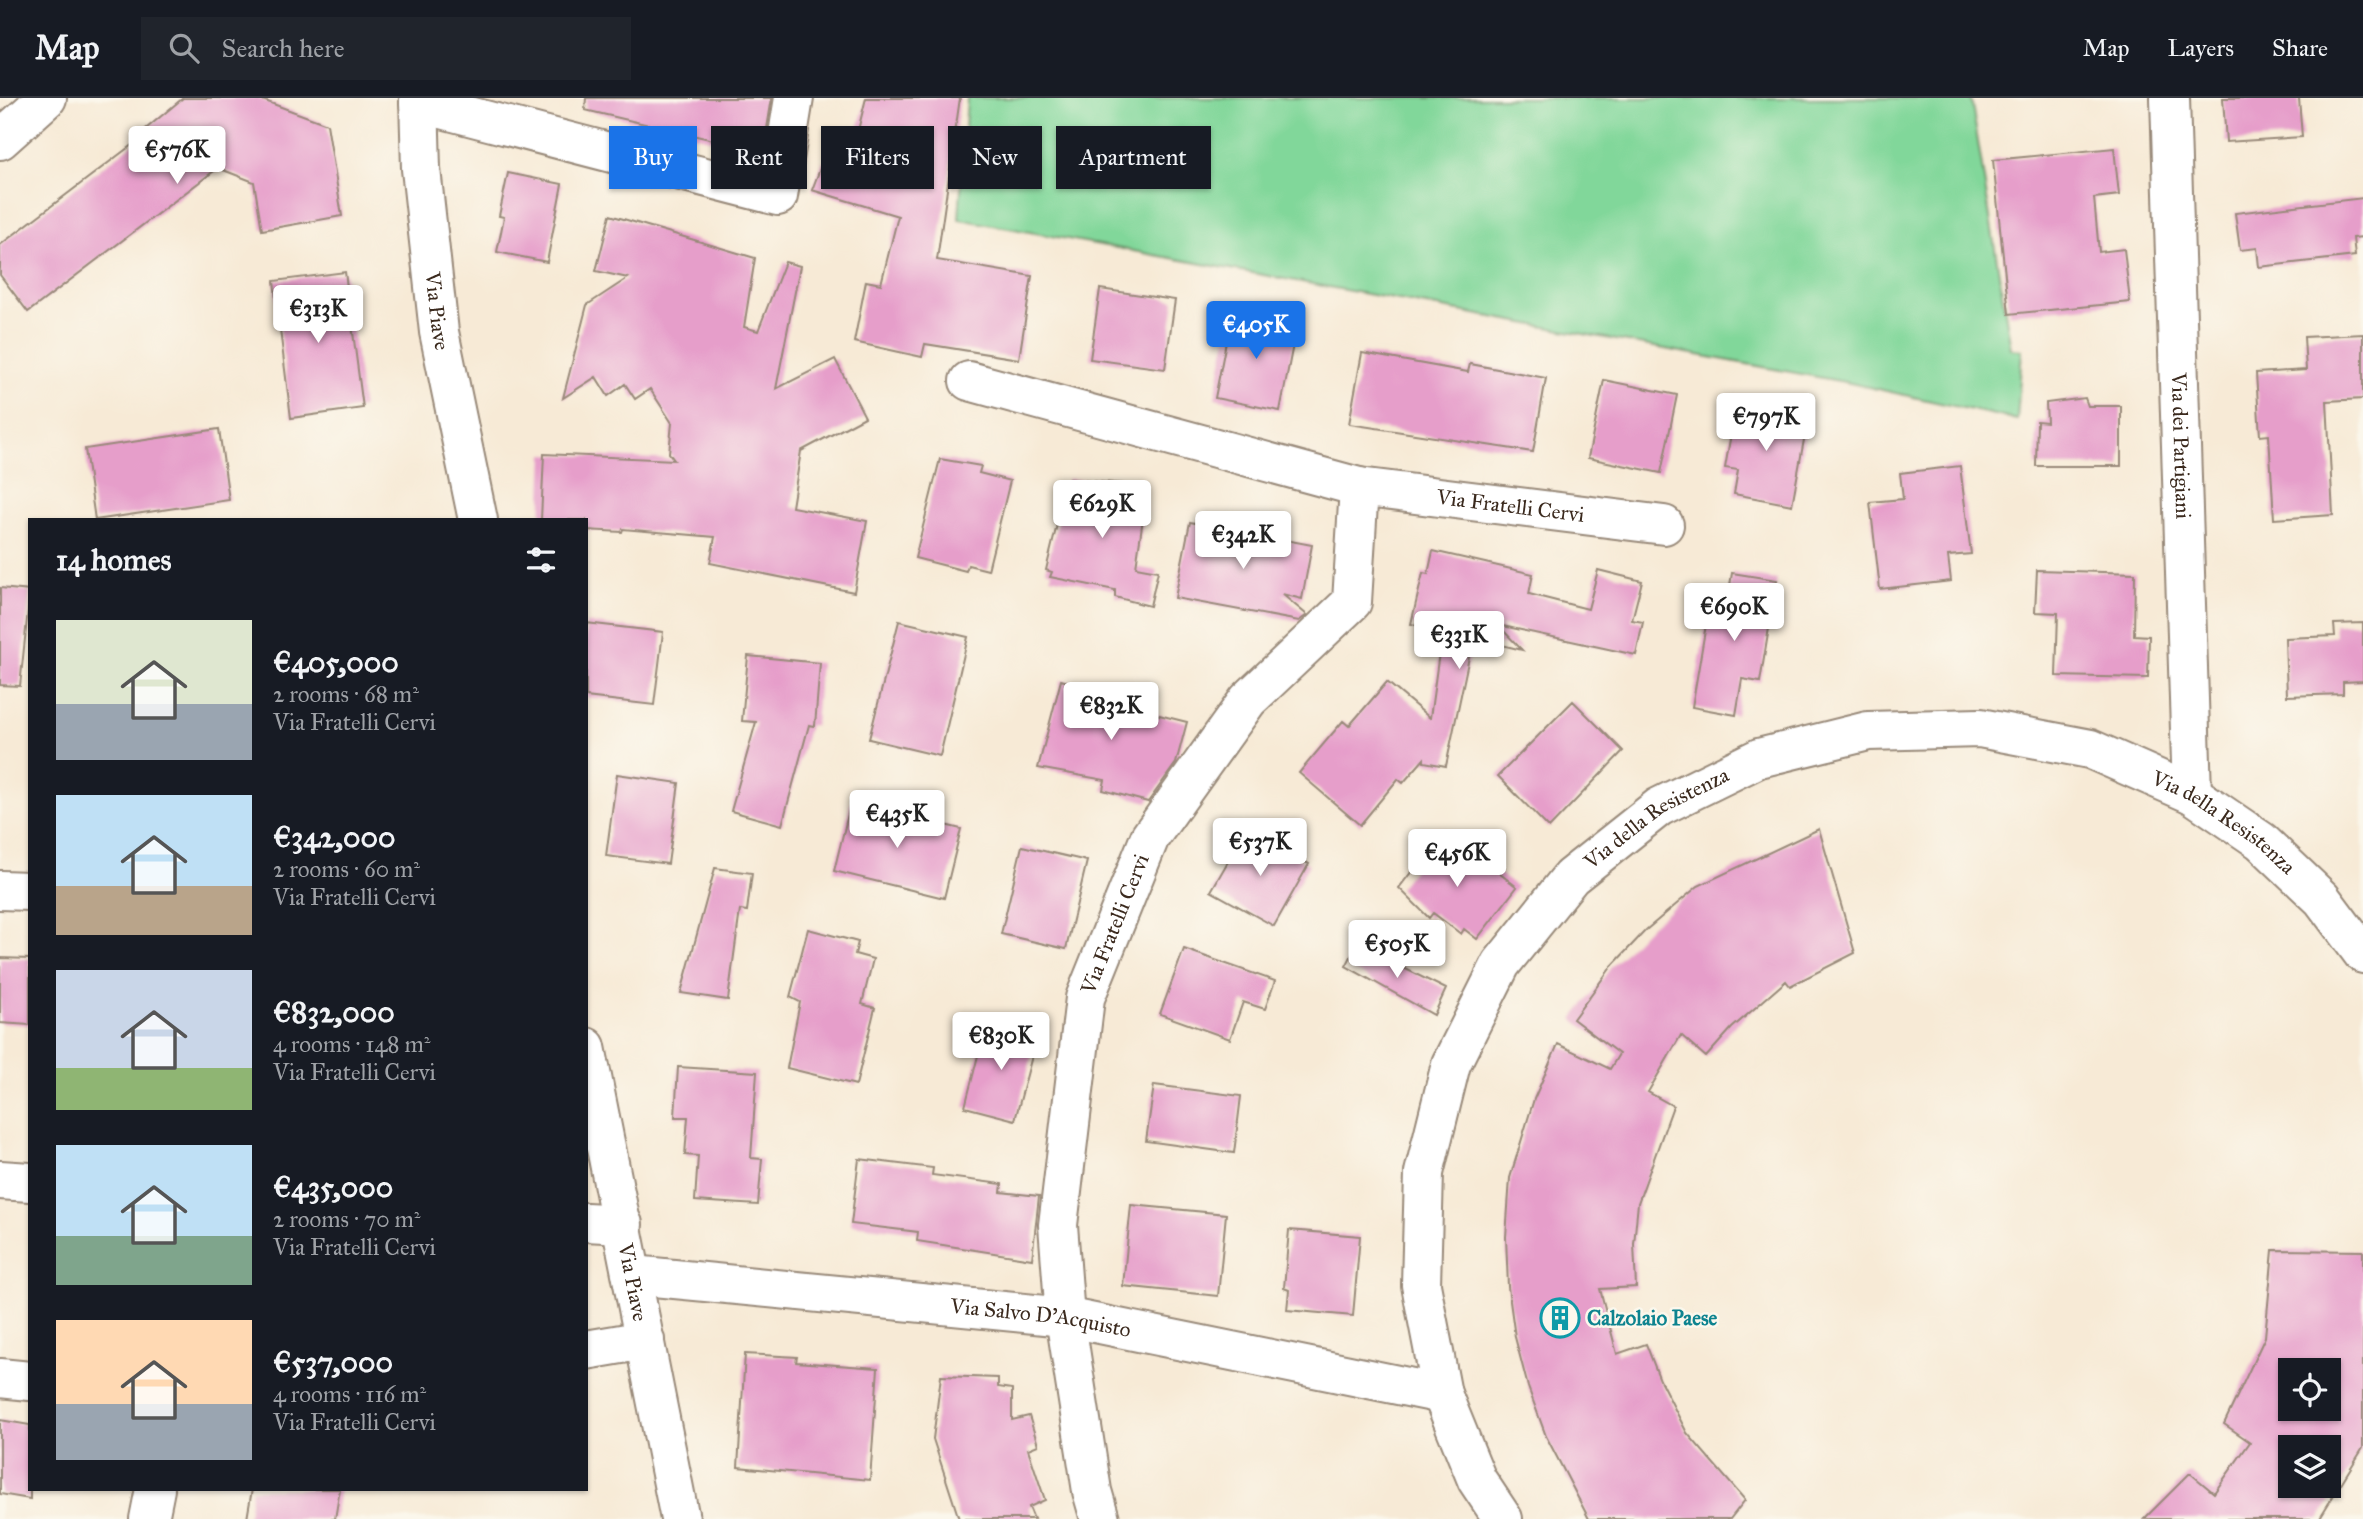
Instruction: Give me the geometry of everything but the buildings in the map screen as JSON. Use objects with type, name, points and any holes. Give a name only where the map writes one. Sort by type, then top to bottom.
[{"type":"street","points":[[0,140],[47,98]]},
{"type":"street","points":[[419,101],[778,196],[794,98]]},
{"type":"street","name":"Via dei Partigiani","points":[[2170,98],[2192,794]]},
{"type":"street","name":"Via Piave","points":[[419,101],[421,169],[439,332],[478,518]]},
{"type":"street","name":"Via Fratelli Cervi","points":[[969,381],[1359,487],[1664,525]]},
{"type":"street","name":"Via Fratelli Cervi","points":[[1100,1519],[1092,1491],[1065,1317],[1058,1225],[1085,998],[1150,837],[1248,700],[1352,602],[1359,487]]},
{"type":"street","name":"Via della Resistenza","points":[[1503,1519],[1477,1479],[1442,1394],[1421,1285],[1424,1173],[1451,1064],[1501,964],[1572,877],[1659,807],[1759,758],[1868,731],[1980,728],[2090,749],[2192,794],[2261,841],[2322,899],[2363,954]]},
{"type":"street","points":[[0,890],[28,891]]},
{"type":"street","name":"Via Piave","points":[[588,1067],[604,1223],[633,1275],[680,1519]]},
{"type":"street","points":[[0,1180],[28,1182]]},
{"type":"street","name":"Via Salvo D'Acquisto","points":[[633,1275],[1065,1317],[1442,1394]]},
{"type":"street","points":[[588,1350],[645,1340]]},
{"type":"street","points":[[0,1378],[28,1381]]},
{"type":"street","points":[[149,1519],[155,1491]]},
{"type":"green space","points":[[967,98],[1971,98],[2011,349],[2022,350],[2017,420],[1850,383],[959,219],[961,189],[1042,189],[1042,126],[965,126]]},
{"type":"place","name":"Calzolaio Paese","points":[[1560,1318]]}]
